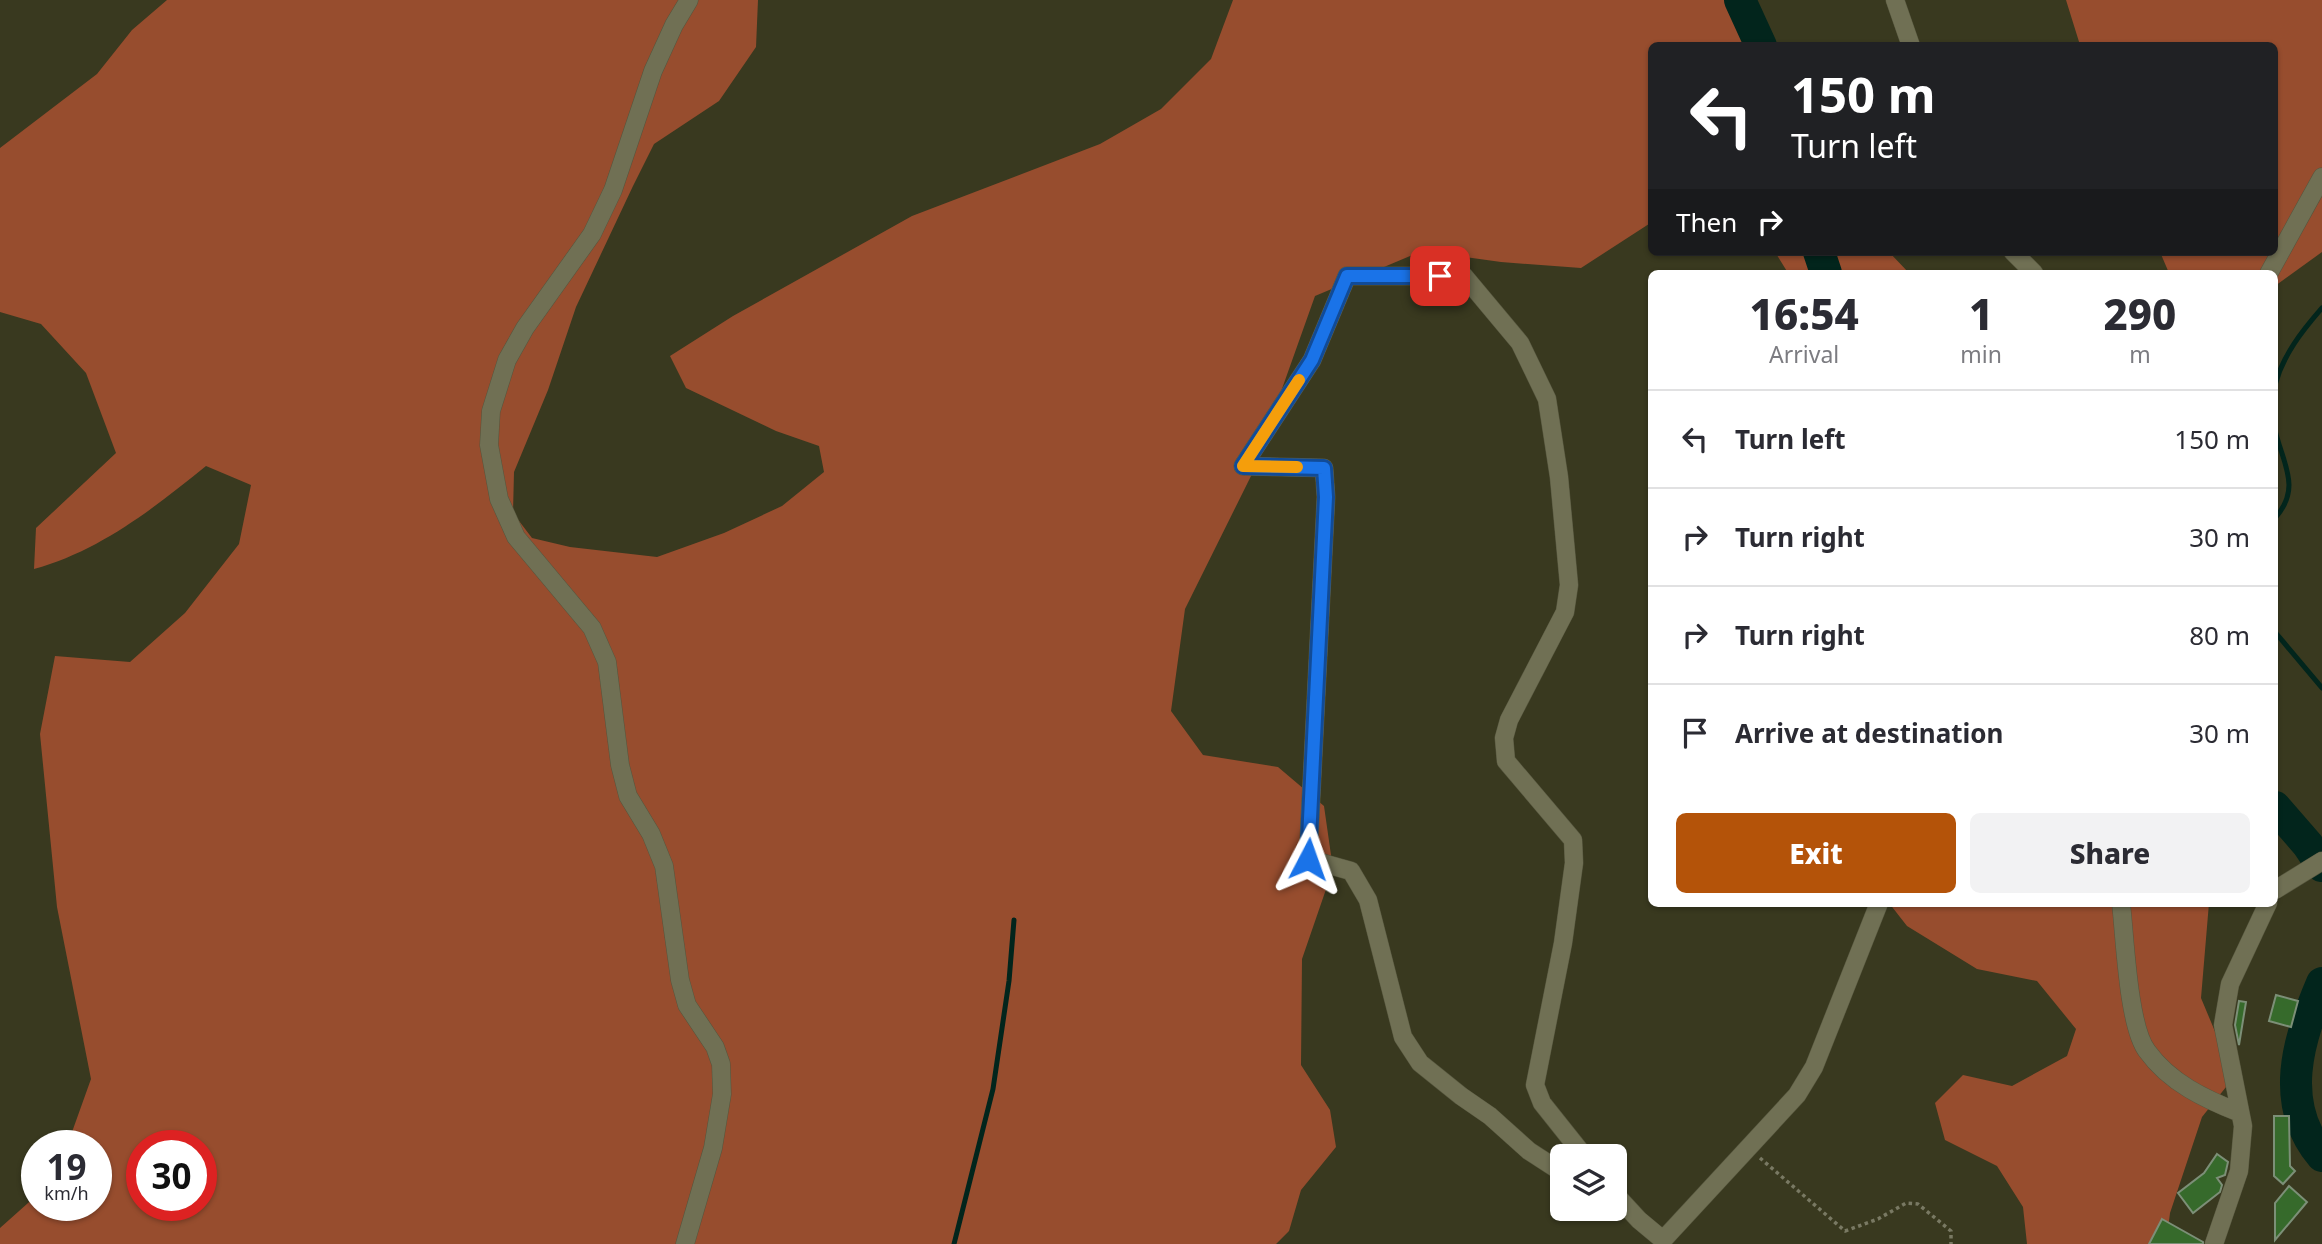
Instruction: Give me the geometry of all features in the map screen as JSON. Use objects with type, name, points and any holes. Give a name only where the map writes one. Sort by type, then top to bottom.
[{"type":"street","points":[[685,1244],[713,1148],[722,1094],[721,1064],[715,1047],[687,1005],[680,980],[664,866],[650,834],[628,796],[620,765],[607,662],[592,628],[516,537],[499,499],[489,445],[491,411],[507,360],[524,328],[592,234],[613,190],[653,71],[689,0]]},
{"type":"street","points":[[1895,0],[1910,42]]},
{"type":"street","points":[[2271,270],[2322,177]]},
{"type":"street","points":[[2017,256],[2031,270]]},
{"type":"street","points":[[1550,1165],[1529,1151],[1490,1116],[1420,1063],[1403,1037],[1368,900],[1351,871],[1308,859],[1326,497],[1324,468],[1243,466],[1312,360],[1347,276],[1464,276],[1520,343],[1547,399],[1559,477],[1569,585],[1565,612],[1509,720],[1504,738],[1506,761],[1573,840],[1574,863],[1563,943],[1535,1085],[1542,1103],[1575,1144]]},
{"type":"street","points":[[2278,888],[2322,861]]},
{"type":"street","points":[[1627,1207],[1663,1240],[1797,1095],[1814,1067],[1877,907]]},
{"type":"street","points":[[2121,907],[2129,983],[2138,1030],[2146,1050],[2176,1081],[2211,1101],[2240,1113]]},
{"type":"street","points":[[2214,1244],[2239,1171],[2243,1126],[2223,1025],[2230,984],[2266,907]]},
{"type":"path","points":[[1748,1148],[1845,1231],[1878,1219],[1906,1203],[1918,1204],[1951,1231],[1951,1244]]},
{"type":"shaded area","points":[[167,0],[758,0],[756,47],[719,101],[654,144],[576,307],[548,390],[514,472],[513,513],[532,538],[570,547],[657,557],[724,533],[782,506],[824,472],[819,446],[776,431],[686,388],[670,356],[733,316],[912,216],[1100,144],[1161,109],[1211,59],[1233,0],[1754,0],[1775,42],[1648,42],[1648,225],[1581,268],[1501,262],[1422,251],[1315,296],[1251,476],[1185,609],[1171,711],[1203,755],[1278,767],[1324,806],[1333,869],[1302,959],[1301,1065],[1330,1110],[1336,1147],[1301,1190],[1289,1231],[1276,1244],[0,1244],[0,1228],[21,1209],[21,1221],[112,1221],[112,1130],[73,1130],[91,1079],[57,907],[40,734],[55,656],[130,662],[185,613],[239,544],[251,485],[206,466],[104,540],[34,569],[36,528],[116,453],[86,373],[41,324],[0,312],[0,148],[97,74],[132,30]]},
{"type":"shaded area","points":[[2066,0],[2322,0],[2322,252],[2278,284],[2278,270],[2168,270],[2162,256],[2278,256],[2278,42],[2079,42]]},
{"type":"shaded area","points":[[1777,256],[1893,256],[1906,270],[1786,270]]},
{"type":"shaded area","points":[[1892,907],[2209,907],[2201,998],[2234,1077],[2202,1117],[2170,1213],[2166,1244],[2027,1244],[2023,1207],[1997,1166],[1945,1140],[1935,1103],[1963,1075],[2012,1086],[2067,1056],[2076,1029],[2037,981],[1977,969],[1907,926]]},
{"type":"building","points":[[2276,995],[2298,1001],[2291,1027],[2269,1021]]},
{"type":"building","points":[[2239,1001],[2246,1002],[2239,1045],[2235,1025]]},
{"type":"building","points":[[2274,1116],[2289,1116],[2290,1166],[2295,1171],[2283,1184],[2274,1176]]},
{"type":"building","points":[[2217,1154],[2228,1162],[2225,1175],[2217,1178],[2222,1185],[2220,1192],[2193,1213],[2178,1193],[2204,1173]]},
{"type":"building","points":[[2289,1186],[2307,1202],[2275,1240],[2275,1203]]},
{"type":"building","points":[[2162,1219],[2203,1242],[2203,1244],[2149,1244]]},
{"type":"waterway","points":[[1740,0],[1759,42]]},
{"type":"waterway","points":[[1820,256],[1825,270]]},
{"type":"waterway","points":[[2278,374],[2300,335],[2322,308]]},
{"type":"waterway","points":[[2278,440],[2289,486],[2288,496],[2278,514]]},
{"type":"waterway","points":[[2278,636],[2322,688]]},
{"type":"waterway","points":[[2278,810],[2322,866]]},
{"type":"waterway","points":[[954,1244],[993,1089],[1009,981],[1014,920]]},
{"type":"waterway","points":[[2322,983],[2300,1049],[2296,1093],[2308,1136],[2322,1156]]},
{"type":"slow traffic","points":[[1297,467],[1243,466],[1299,380]]},
{"type":"route","points":[[1308,859],[1326,497],[1324,468],[1243,466],[1312,360],[1347,276],[1440,276]]}]
